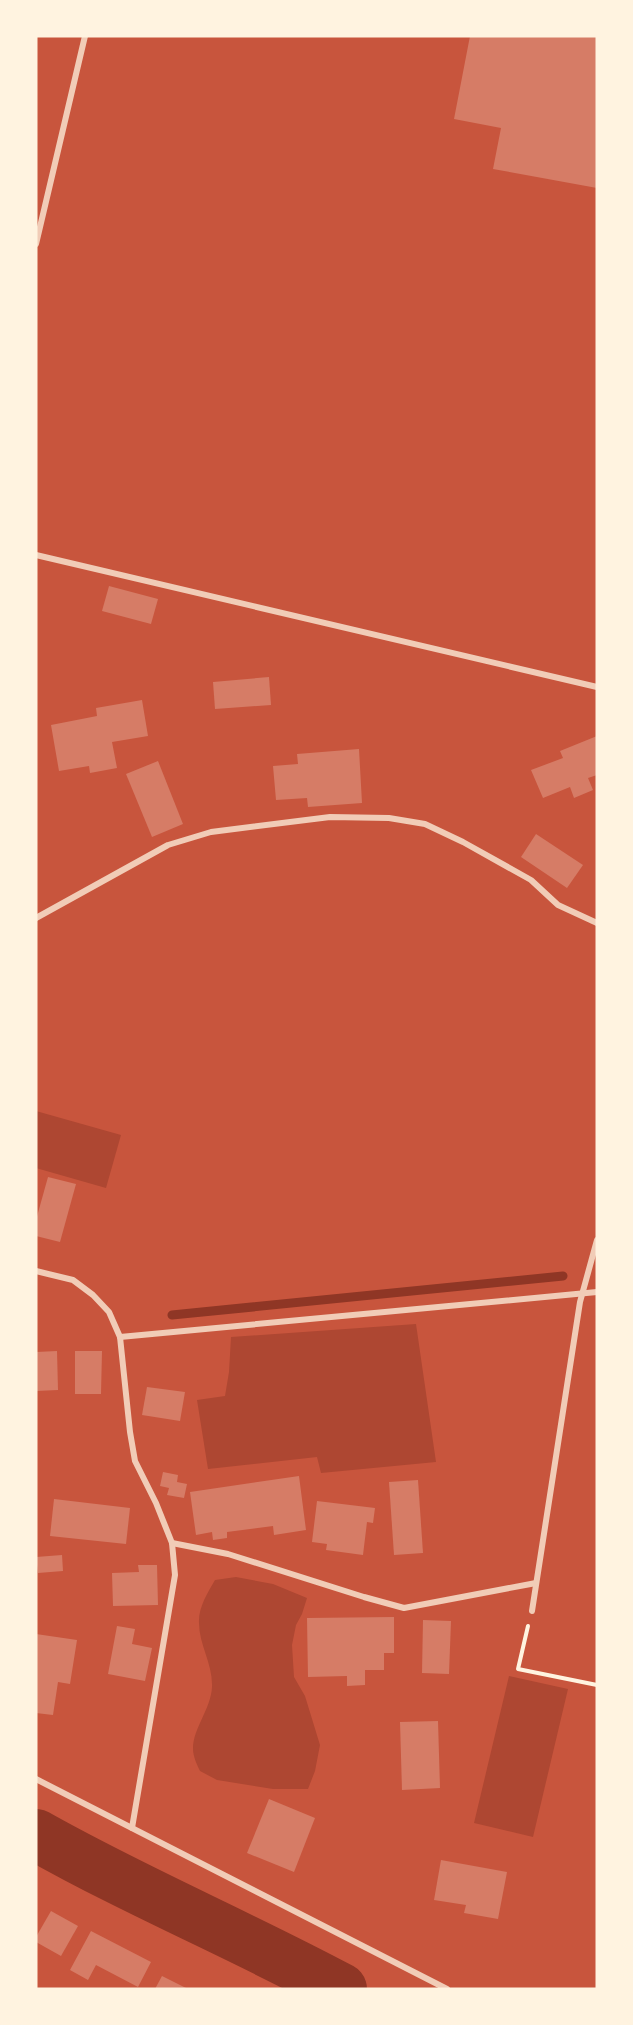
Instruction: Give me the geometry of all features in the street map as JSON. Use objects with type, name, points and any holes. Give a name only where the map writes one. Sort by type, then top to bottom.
[{"type":"street","points":[[36,244],[85,36]]},
{"type":"street","points":[[36,555],[597,687]]},
{"type":"street","points":[[36,918],[168,845],[211,832],[330,817],[389,818],[425,824],[463,842],[531,880],[558,905],[597,923]]},
{"type":"street","points":[[532,1611],[583,1293],[597,1240]]},
{"type":"street","points":[[36,1271],[73,1280],[93,1295],[108,1312],[120,1337],[135,1461],[156,1503],[172,1543],[175,1575],[132,1828]]},
{"type":"street","points":[[120,1337],[597,1292]]},
{"type":"street","points":[[172,1543],[228,1554],[404,1608],[536,1583]]},
{"type":"street","points":[[36,1779],[447,1989]]},
{"type":"path","points":[[532,1611],[518,1670],[597,1685]]},
{"type":"shaded area","points":[[36,1111],[121,1135],[106,1188],[36,1168]]},
{"type":"shaded area","points":[[416,1324],[436,1462],[321,1473],[317,1457],[208,1469],[197,1400],[225,1396],[231,1337]]},
{"type":"shaded area","points":[[236,1577],[273,1584],[307,1598],[296,1625],[292,1645],[294,1677],[305,1696],[320,1745],[315,1771],[308,1789],[273,1789],[217,1780],[200,1771],[195,1760],[194,1741],[209,1703],[212,1687],[210,1670],[201,1639],[200,1612],[215,1580]]},
{"type":"shaded area","points":[[509,1676],[568,1689],[533,1837],[474,1823]]},
{"type":"building","points":[[470,36],[597,36],[597,188],[493,169],[501,128],[454,119]]},
{"type":"building","points":[[109,586],[158,599],[151,624],[102,611]]},
{"type":"building","points":[[269,677],[271,705],[215,709],[213,682]]},
{"type":"building","points":[[142,700],[148,736],[112,742],[117,768],[90,773],[89,766],[59,771],[51,725],[97,716],[96,708]]},
{"type":"building","points":[[597,736],[597,775],[588,778],[593,790],[574,798],[570,787],[543,798],[531,770],[563,758],[560,751]]},
{"type":"building","points":[[359,749],[362,803],[308,807],[307,798],[276,800],[273,766],[298,764],[297,754]]},
{"type":"building","points":[[158,761],[183,824],[152,837],[126,774]]},
{"type":"building","points":[[536,834],[583,865],[567,888],[521,857]]},
{"type":"building","points":[[48,1177],[76,1184],[60,1242],[36,1236],[36,1220]]},
{"type":"building","points":[[57,1351],[58,1390],[36,1391],[36,1352]]},
{"type":"building","points":[[75,1351],[102,1351],[101,1394],[75,1394]]},
{"type":"building","points":[[147,1387],[185,1392],[180,1421],[142,1415]]},
{"type":"building","points":[[163,1472],[178,1475],[177,1482],[187,1484],[184,1498],[167,1495],[169,1488],[160,1486]]},
{"type":"building","points":[[299,1476],[306,1530],[274,1535],[273,1526],[227,1532],[227,1538],[213,1540],[212,1532],[196,1535],[190,1492]]},
{"type":"building","points":[[418,1480],[423,1553],[394,1555],[389,1482]]},
{"type":"building","points":[[54,1499],[130,1508],[126,1544],[50,1536]]},
{"type":"building","points":[[317,1501],[375,1508],[373,1523],[367,1522],[363,1555],[326,1550],[327,1544],[312,1542]]},
{"type":"building","points":[[62,1555],[63,1571],[38,1573],[36,1557]]},
{"type":"building","points":[[138,1565],[157,1565],[158,1605],[113,1606],[112,1573],[139,1572]]},
{"type":"building","points":[[394,1617],[394,1653],[384,1653],[384,1670],[365,1670],[365,1685],[347,1686],[347,1676],[308,1677],[307,1618]]},
{"type":"building","points":[[423,1620],[451,1621],[449,1674],[422,1673]]},
{"type":"building","points":[[117,1626],[135,1629],[132,1644],[152,1648],[145,1681],[108,1674]]},
{"type":"building","points":[[36,1634],[77,1640],[70,1684],[58,1682],[53,1715],[36,1713]]},
{"type":"building","points":[[438,1721],[440,1788],[402,1790],[400,1722]]},
{"type":"building","points":[[269,1799],[315,1818],[294,1872],[247,1853]]},
{"type":"building","points":[[441,1860],[507,1872],[498,1919],[464,1913],[466,1905],[434,1900]]},
{"type":"building","points":[[51,1911],[78,1926],[61,1956],[36,1942],[36,1937]]},
{"type":"building","points":[[91,1931],[151,1962],[138,1987],[96,1965],[88,1980],[70,1970]]},
{"type":"building","points":[[162,1976],[188,1989],[155,1989]]},
{"type":"waterway","points":[[172,1315],[563,1276]]},
{"type":"waterway","points":[[36,1835],[111,1875],[341,1989]]}]
